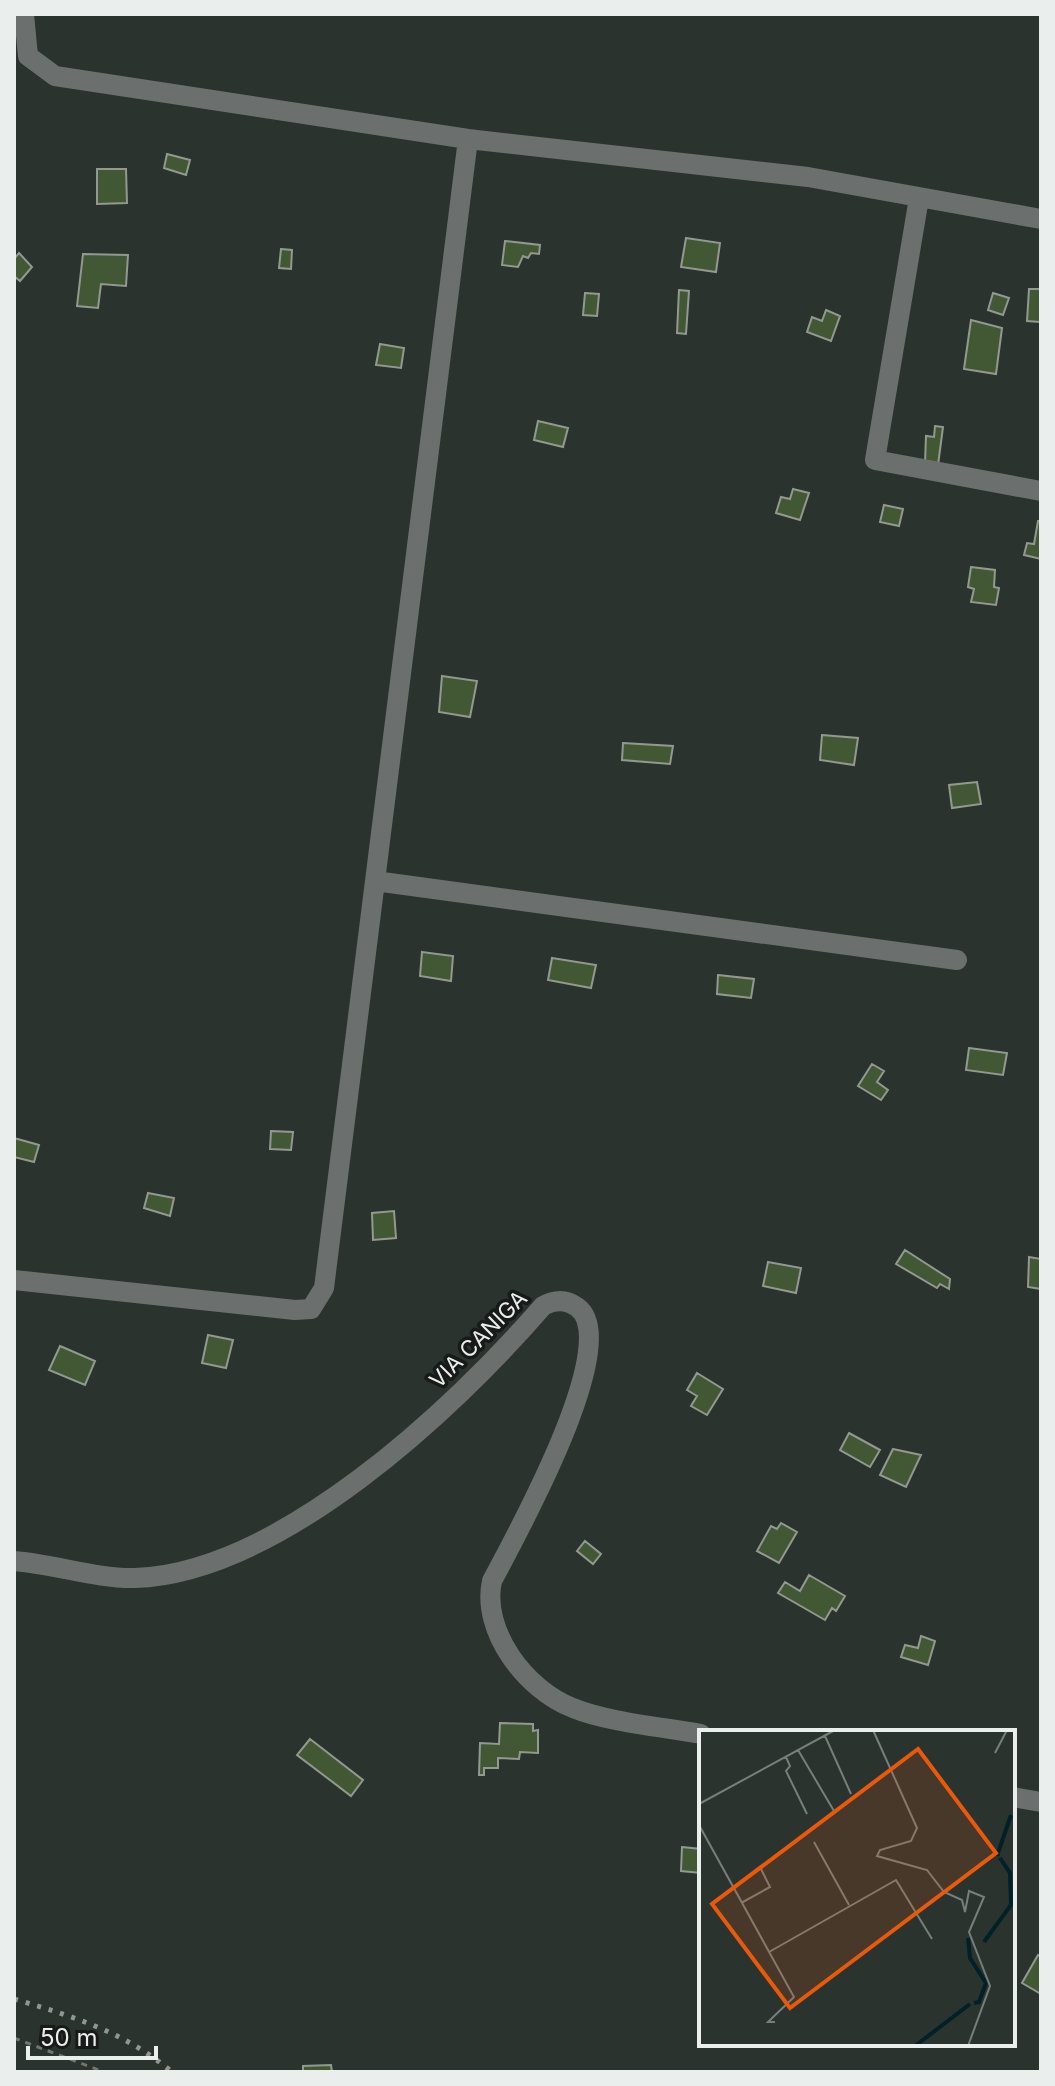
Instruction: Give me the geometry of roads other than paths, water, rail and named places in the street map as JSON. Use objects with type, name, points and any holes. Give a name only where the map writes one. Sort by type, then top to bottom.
[{"type":"street","points":[[24,14],[28,56],[55,76],[136,91],[468,139],[808,177],[1041,219]]},
{"type":"street","points":[[14,1280],[311,1309],[324,1288],[468,139]]},
{"type":"street","points":[[919,198],[875,460],[1041,491]]},
{"type":"street","points":[[375,881],[957,960]]},
{"type":"street","name":"VIA CANIGA","points":[[14,1561],[134,1578],[191,1568],[256,1545],[318,1507],[477,1380],[543,1306],[551,1302],[570,1303],[584,1313],[589,1322],[589,1350],[544,1482],[492,1581],[491,1620],[526,1673],[560,1702],[587,1712],[699,1734]]},
{"type":"street","points":[[1015,1797],[1041,1802]]},
{"type":"railway","points":[[14,1999],[77,2019],[117,2036],[172,2072]]}]
